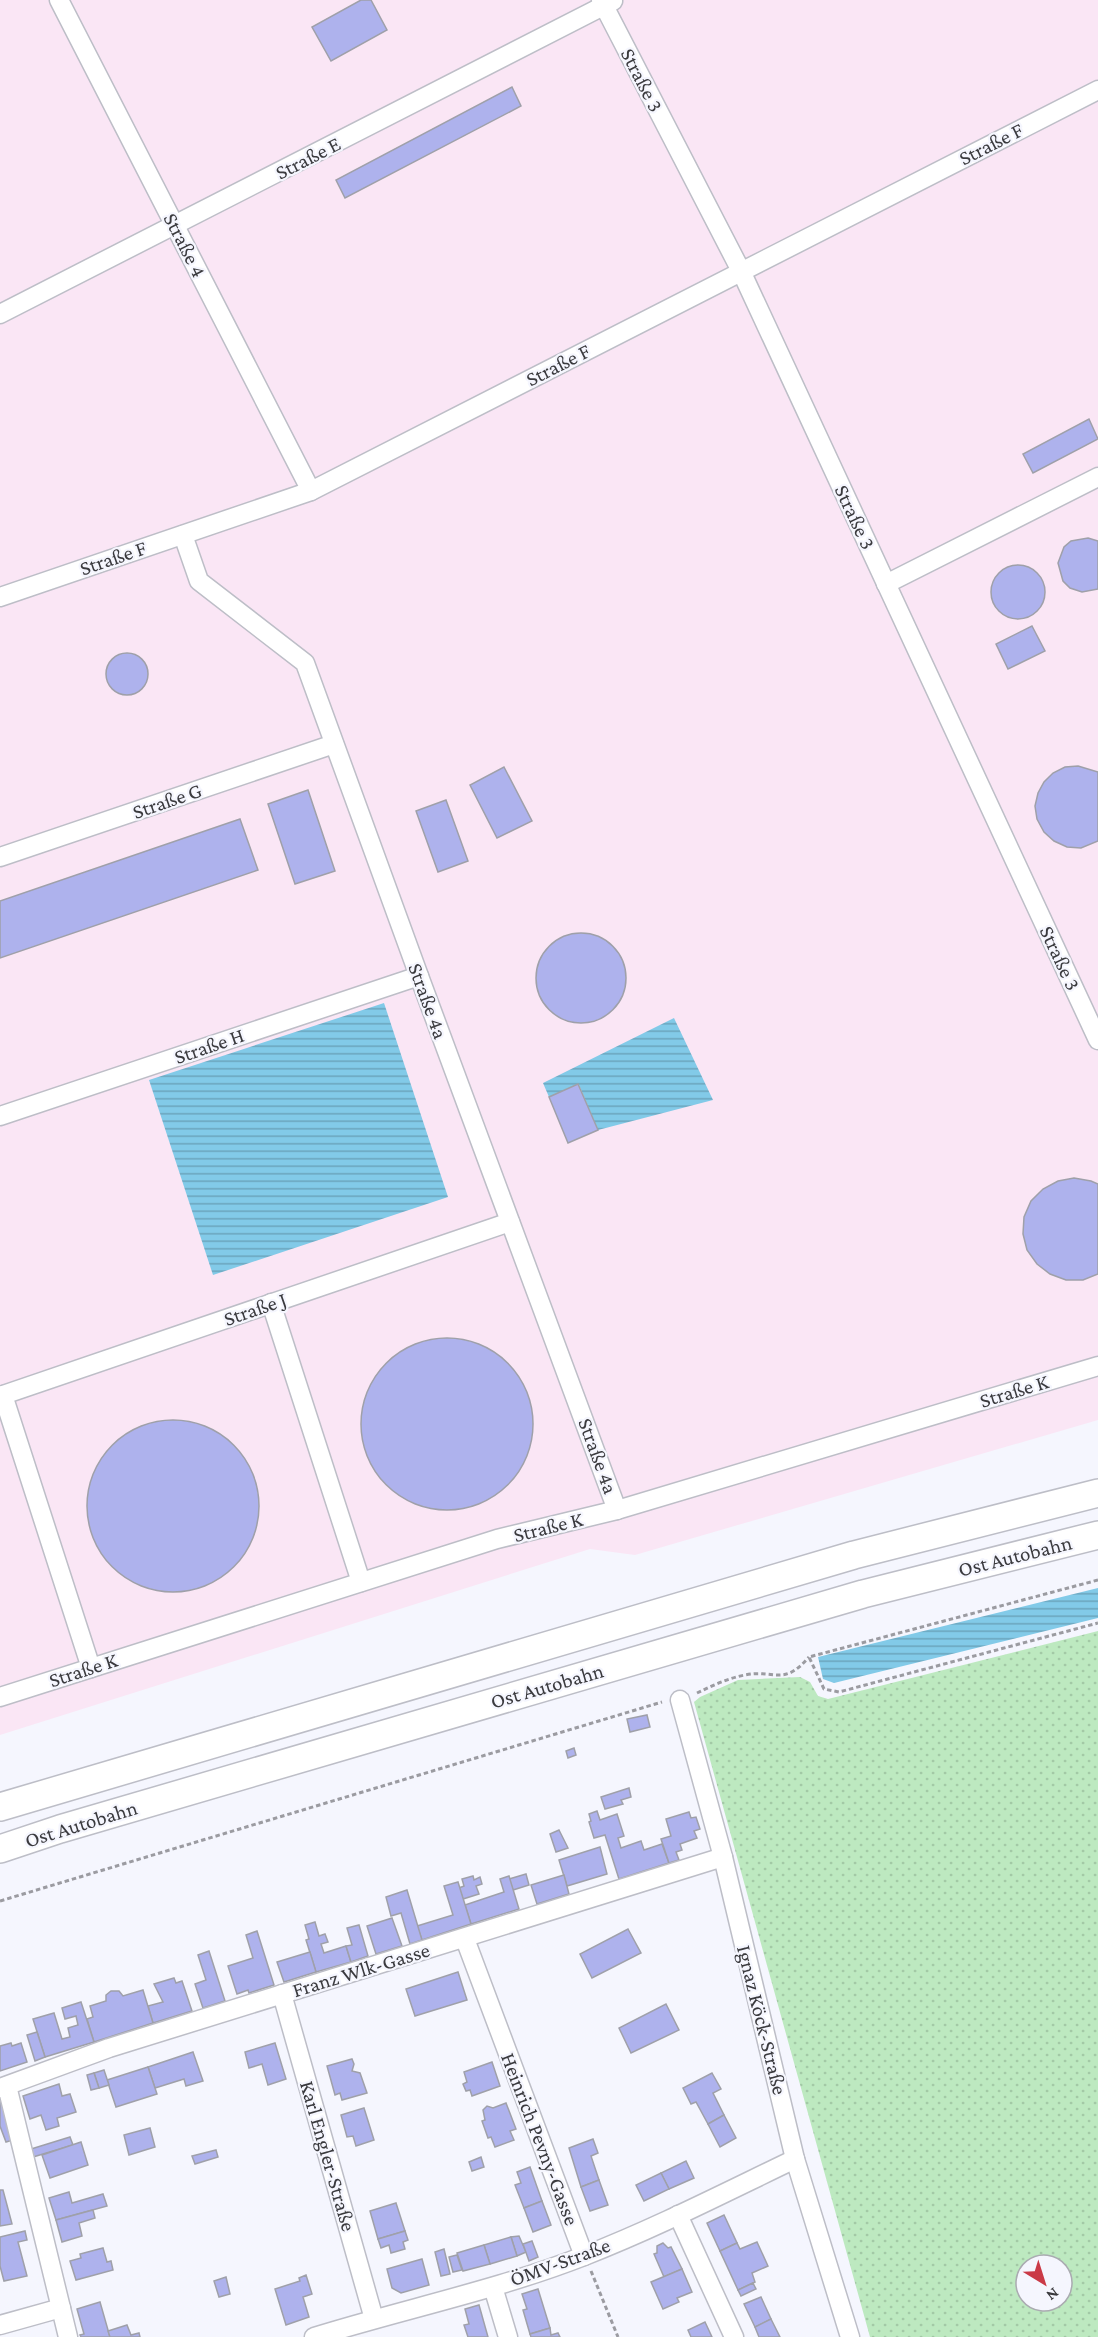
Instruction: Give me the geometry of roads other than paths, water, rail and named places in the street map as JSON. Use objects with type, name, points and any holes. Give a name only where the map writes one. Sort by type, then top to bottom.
[{"type":"highway","name":"Ost Autobahn","points":[[0,1807],[854,1555],[1098,1493]]},
{"type":"highway","name":"Ost Autobahn","points":[[0,1849],[60,1829],[863,1594],[1098,1535]]},
{"type":"street","name":"Straße 4","points":[[59,0],[311,491]]},
{"type":"street","name":"Straße E","points":[[0,314],[176,226],[606,2]]},
{"type":"street","name":"Straße 3","points":[[606,2],[741,271],[1098,1040]]},
{"type":"street","name":"Straße F","points":[[0,597],[311,491],[1098,90]]},
{"type":"street","points":[[886,584],[1098,477]]},
{"type":"street","name":"Straße 4a","points":[[183,534],[199,580],[305,663],[617,1510]]},
{"type":"street","name":"Straße G","points":[[0,857],[334,744]]},
{"type":"street","name":"Straße H","points":[[0,1116],[419,976]]},
{"type":"street","name":"Straße J","points":[[2,1395],[510,1222]]},
{"type":"street","points":[[272,1303],[361,1582]]},
{"type":"street","name":"Straße K","points":[[0,1697],[497,1539],[617,1510],[1098,1366]]},
{"type":"street","points":[[2,1395],[91,1668]]},
{"type":"street","name":"Ignaz Köck-Straße","points":[[680,1701],[723,1857],[795,2159],[850,2337]]},
{"type":"street","name":"Franz Wlk-Gasse","points":[[3,2087],[109,2048],[723,1857]]},
{"type":"street","name":"Heinrich Pevny-Gasse","points":[[465,1939],[584,2256]]},
{"type":"street","name":"Karl Engler-Straße","points":[[282,1994],[374,2319]]},
{"type":"street","points":[[3,2087],[68,2337]]},
{"type":"street","name":"ÖMV-Straße","points":[[314,2337],[493,2287],[584,2256],[678,2215],[795,2159]]},
{"type":"street","points":[[678,2215],[734,2337]]},
{"type":"street","points":[[493,2287],[508,2337]]},
{"type":"street","points":[[0,2325],[61,2308]]},
{"type":"water","points":[[384,1003],[448,1197],[213,1275],[149,1080]]},
{"type":"water","points":[[674,1018],[713,1100],[598,1130],[579,1085],[549,1097],[543,1083]]},
{"type":"water","points":[[1098,1588],[1098,1618],[834,1683],[823,1679],[818,1657]]}]
